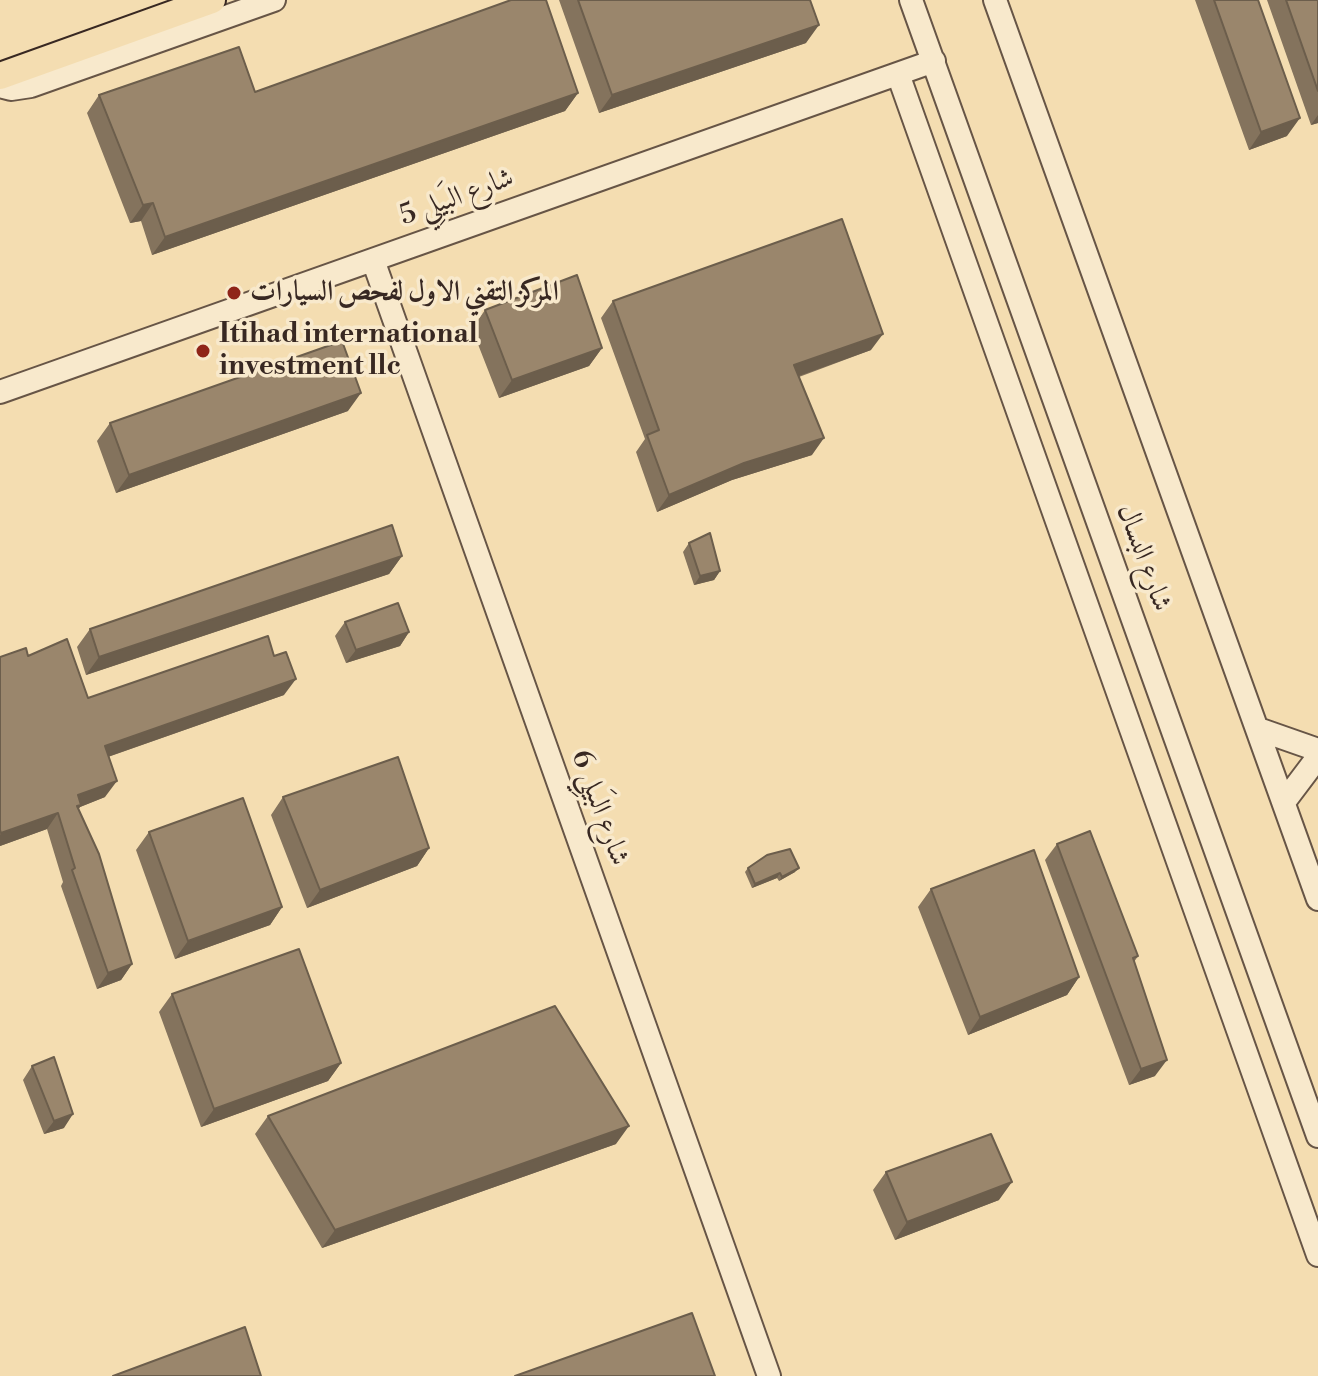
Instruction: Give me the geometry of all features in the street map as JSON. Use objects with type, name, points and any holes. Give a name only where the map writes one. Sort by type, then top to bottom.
[{"type":"main road","points":[[0,76],[212,0]]},
{"type":"street","points":[[0,86],[11,89],[31,86],[274,0]]},
{"type":"street","name":"شارع البسال","points":[[911,0],[1318,1136]]},
{"type":"street","name":"شارع البسال","points":[[995,0],[1318,899]]},
{"type":"street","name":"شارع البَيلِي 5","points":[[0,392],[934,61]]},
{"type":"street","points":[[898,74],[1318,1255]]},
{"type":"street","name":"شارع البَيلِي 6","points":[[373,260],[769,1376]]},
{"type":"street","points":[[1258,729],[1292,744],[1318,750]]},
{"type":"street","points":[[1284,802],[1318,757]]},
{"type":"building","points":[[511,0],[546,0],[578,93],[165,237],[153,203],[143,205],[99,95],[239,47],[255,92]]},
{"type":"building","points":[[578,0],[810,0],[819,25],[612,95]]},
{"type":"building","points":[[1214,0],[1258,0],[1300,118],[1261,132]]},
{"type":"building","points":[[1286,0],[1318,0],[1318,91]]},
{"type":"building","points":[[842,219],[883,334],[794,365],[824,438],[744,463],[669,495],[647,435],[659,430],[613,301]]},
{"type":"building","points":[[577,275],[602,348],[512,380],[485,310]]},
{"type":"building","points":[[342,341],[361,393],[129,475],[110,423]]},
{"type":"building","points":[[392,525],[402,556],[99,657],[90,629]]},
{"type":"building","points":[[710,533],[720,571],[700,576],[689,543]]},
{"type":"building","points":[[398,603],[409,632],[356,650],[345,622]]},
{"type":"building","points":[[268,636],[274,656],[286,652],[296,679],[105,746],[117,781],[78,795],[81,805],[77,806],[99,854],[132,964],[108,973],[72,870],[75,868],[58,813],[1,833],[0,657],[26,648],[28,656],[67,639],[88,698]]},
{"type":"building","points":[[398,757],[429,848],[320,890],[283,797]]},
{"type":"building","points":[[243,798],[282,907],[188,941],[149,832]]},
{"type":"building","points":[[1090,831],[1138,956],[1133,958],[1167,1060],[1141,1069],[1057,844]]},
{"type":"building","points":[[790,849],[799,868],[782,877],[780,873],[755,884],[748,868],[767,855]]},
{"type":"building","points":[[1034,850],[1079,977],[980,1017],[931,889]]},
{"type":"building","points":[[299,949],[341,1063],[214,1109],[172,994]]},
{"type":"building","points":[[555,1006],[629,1126],[335,1230],[268,1116]]},
{"type":"building","points":[[54,1057],[73,1114],[54,1121],[32,1066]]},
{"type":"building","points":[[991,1134],[1012,1182],[907,1222],[886,1172]]},
{"type":"building","points":[[692,1313],[715,1376],[515,1376]]},
{"type":"building","points":[[245,1327],[261,1376],[113,1376]]},
{"type":"place","name":"المركز التقني الاول لفحص السيارات","points":[[234,293]]},
{"type":"place","name":"Itihad international investment llc","points":[[203,351]]}]
